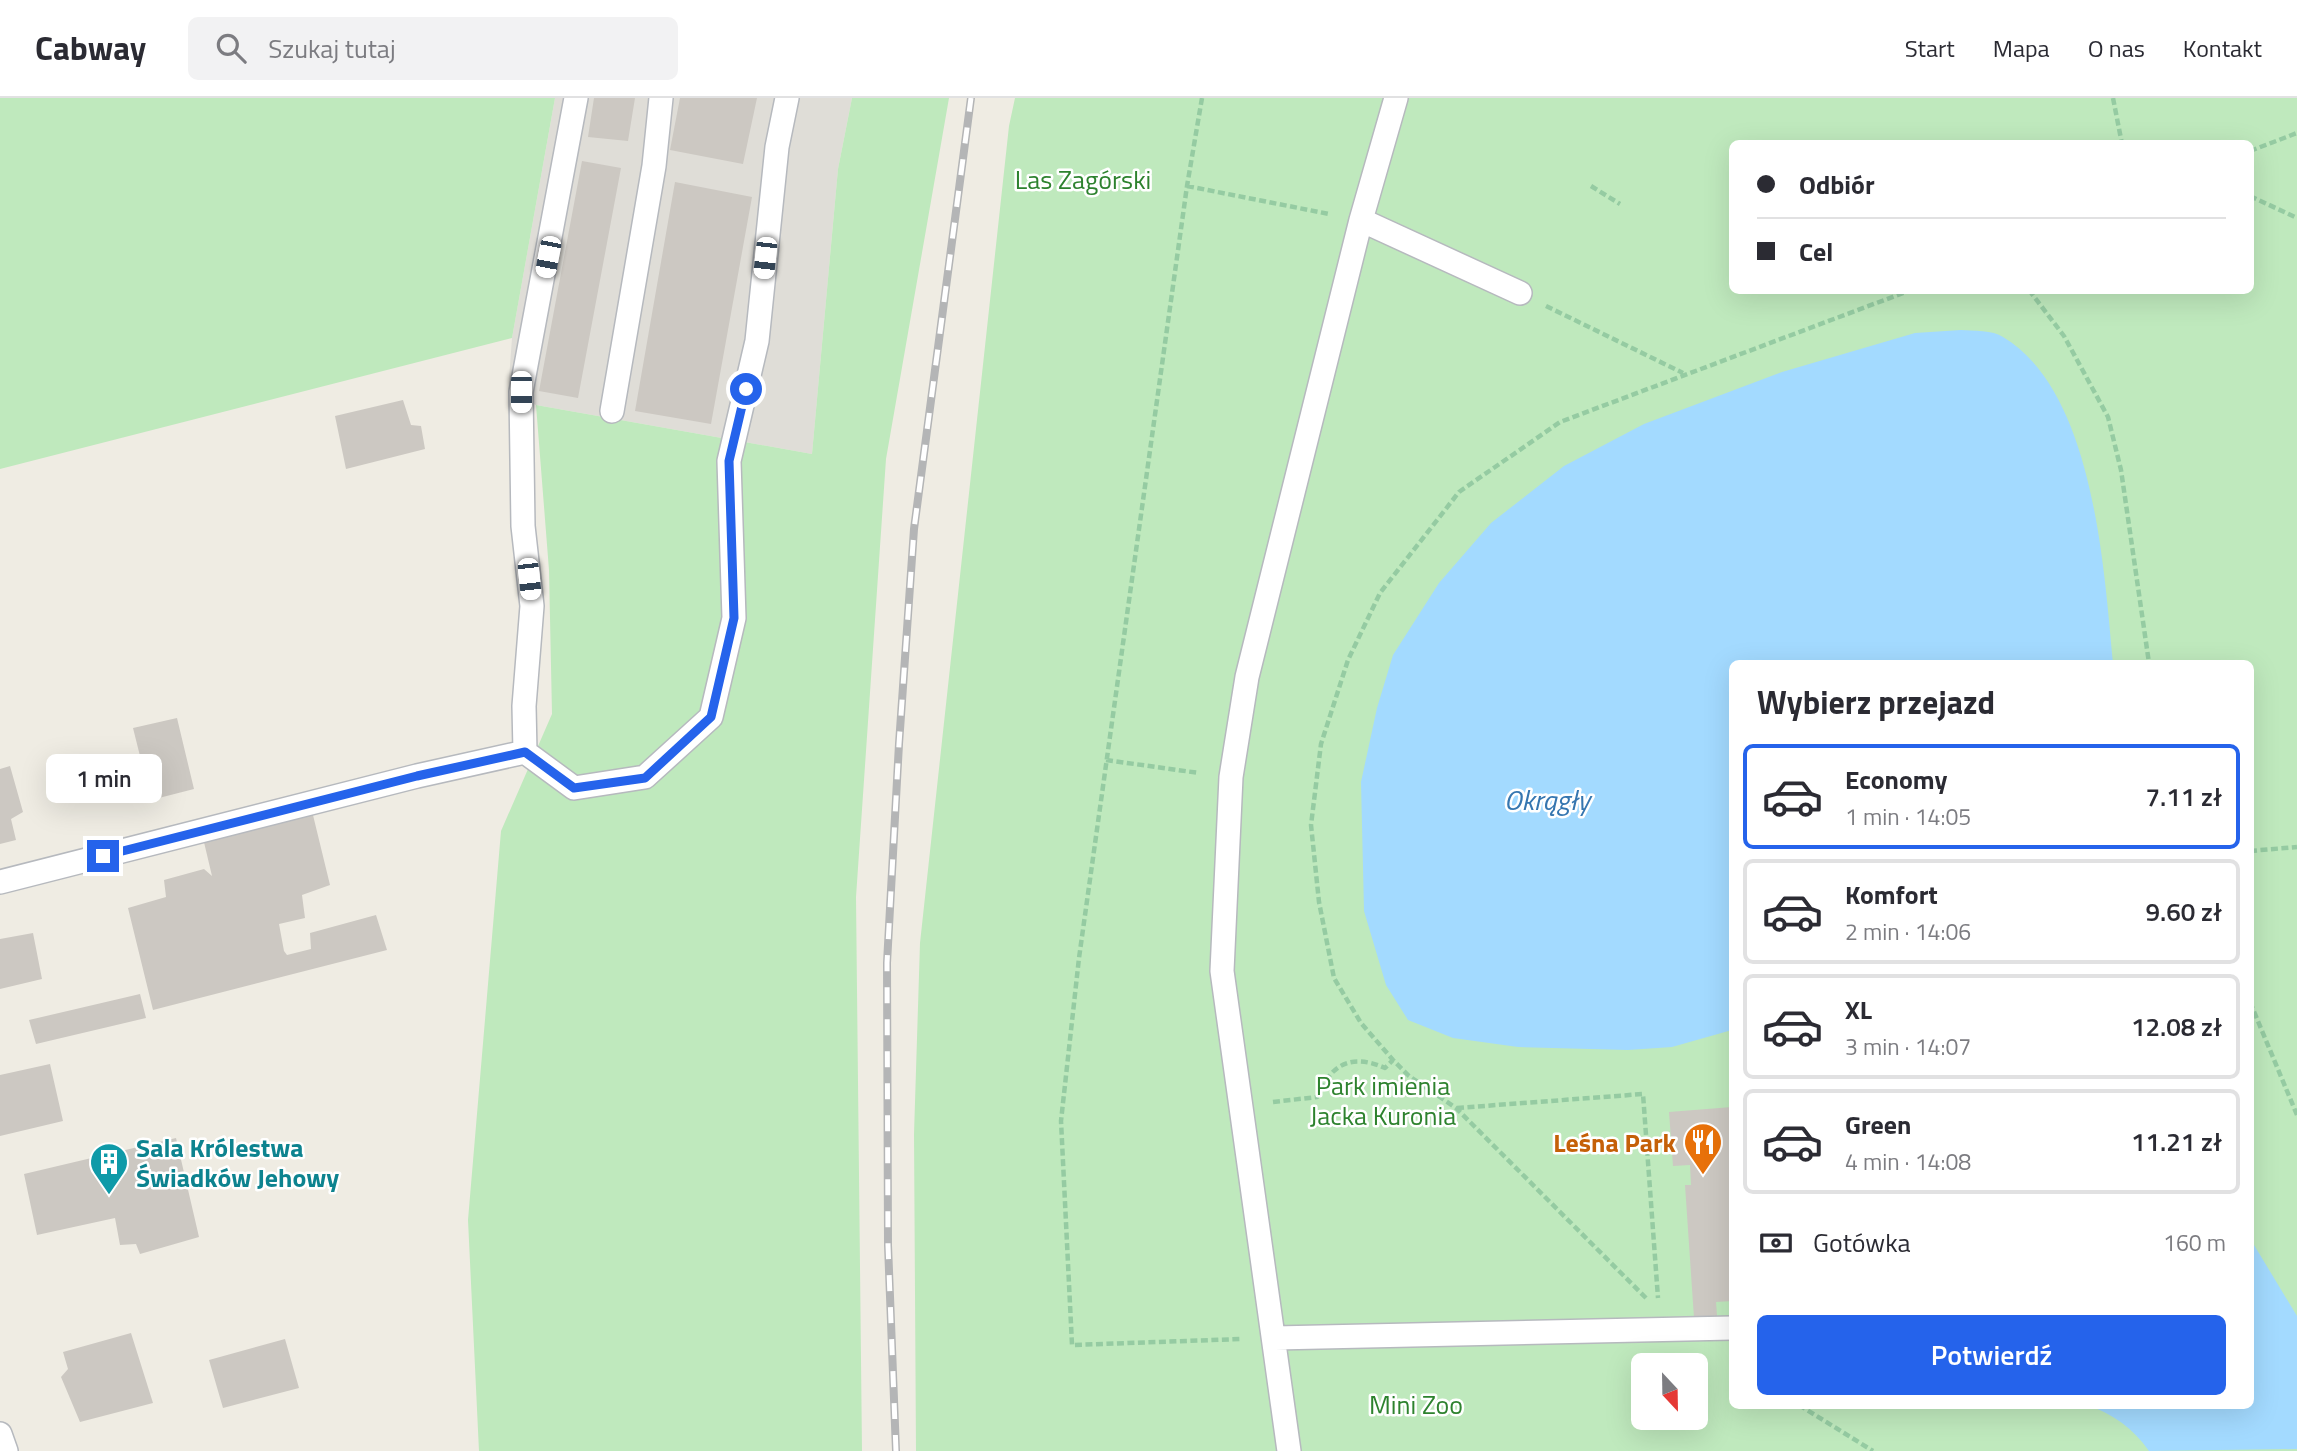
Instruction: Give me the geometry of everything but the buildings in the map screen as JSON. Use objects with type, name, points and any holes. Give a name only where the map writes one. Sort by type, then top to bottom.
[{"type":"lane","points":[[525,752],[524,706],[532,606],[523,526],[521,392],[576,98]]},
{"type":"lane","points":[[612,411],[654,166],[661,98]]},
{"type":"lane","points":[[0,882],[417,776],[525,752],[574,788],[645,778],[711,717],[734,618],[729,461],[757,341],[777,148],[787,98]]},
{"type":"lane","points":[[1289,1451],[1222,971],[1231,777],[1247,677],[1361,220],[1396,98]]},
{"type":"lane","points":[[1361,220],[1520,293]]},
{"type":"lane","points":[[1275,1338],[1681,1332],[1729,1328]]},
{"type":"lane","points":[[0,1434],[6,1451]]},
{"type":"path","points":[[1202,98],[1187,186],[1106,760],[1079,958],[1061,1121],[1072,1346],[1275,1338]]},
{"type":"path","points":[[2113,98],[2121,140]]},
{"type":"path","points":[[2254,149],[2297,133]]},
{"type":"path","points":[[1187,186],[1361,220]]},
{"type":"path","points":[[1591,186],[1620,204]]},
{"type":"path","points":[[2254,199],[2297,218]]},
{"type":"path","points":[[1520,293],[1684,374]]},
{"type":"path","points":[[1681,1332],[1456,1108],[1409,1076],[1361,1023],[1334,978],[1318,902],[1311,825],[1321,744],[1348,660],[1380,593],[1459,492],[1560,422],[1900,294]]},
{"type":"path","points":[[2032,294],[2064,336],[2108,417],[2121,470],[2149,660]]},
{"type":"path","points":[[1106,760],[1231,777]]},
{"type":"path","points":[[2254,851],[2297,847]]},
{"type":"path","points":[[2254,1012],[2297,1115]]},
{"type":"path","points":[[1242,1106],[1317,1097],[1334,1070],[1351,1061],[1367,1060],[1385,1068],[1393,1060]]},
{"type":"path","points":[[1456,1108],[1643,1094],[1659,1310]]},
{"type":"path","points":[[1805,1409],[1873,1451]]},
{"type":"shaded area","points":[[555,98],[852,98],[838,169],[812,454],[536,405],[508,393],[512,338]]},
{"type":"green space","points":[[0,98],[555,98],[512,338],[0,469]]},
{"type":"green space","points":[[852,98],[949,98],[886,459],[856,897],[862,1451],[479,1451],[468,1220],[501,831],[552,714],[549,570],[536,405],[812,454],[838,169]]},
{"type":"green space","name":"Park imienia Jacka Kuronia","points":[[1015,98],[2297,98],[2297,1451],[916,1451],[914,1134],[920,943],[1009,126]]},
{"type":"water","name":"Okrągły","points":[[1961,330],[1999,335],[2033,363],[2057,398],[2075,439],[2089,485],[2105,580],[2113,660],[1729,660],[1729,1031],[1672,1047],[1628,1050],[1518,1047],[1453,1038],[1408,1020],[1386,985],[1364,911],[1361,782],[1377,708],[1393,655],[1439,583],[1491,523],[1564,466],[1644,424],[1782,372],[1915,333]]},
{"type":"water","points":[[2254,1245],[2297,1316],[2297,1449],[2149,1451],[2136,1435],[2096,1409],[2254,1409]]},
{"type":"railway","points":[[896,1451],[888,1245],[887,963],[899,744],[914,529],[971,98]]},
{"type":"place","name":"Leśna Park","points":[[1703,1176]]},
{"type":"place","name":"Sala Królestwa Świadków Jehowy","points":[[109,1196]]},
{"type":"route","points":[[103,856],[417,776],[525,752],[574,788],[645,778],[711,717],[734,618],[729,461],[746,389]]},
{"type":"park label","name":"Las Zagórski","points":[[1083,179]]},
{"type":"park label","name":"Mini Zoo","points":[[1416,1404]]}]
